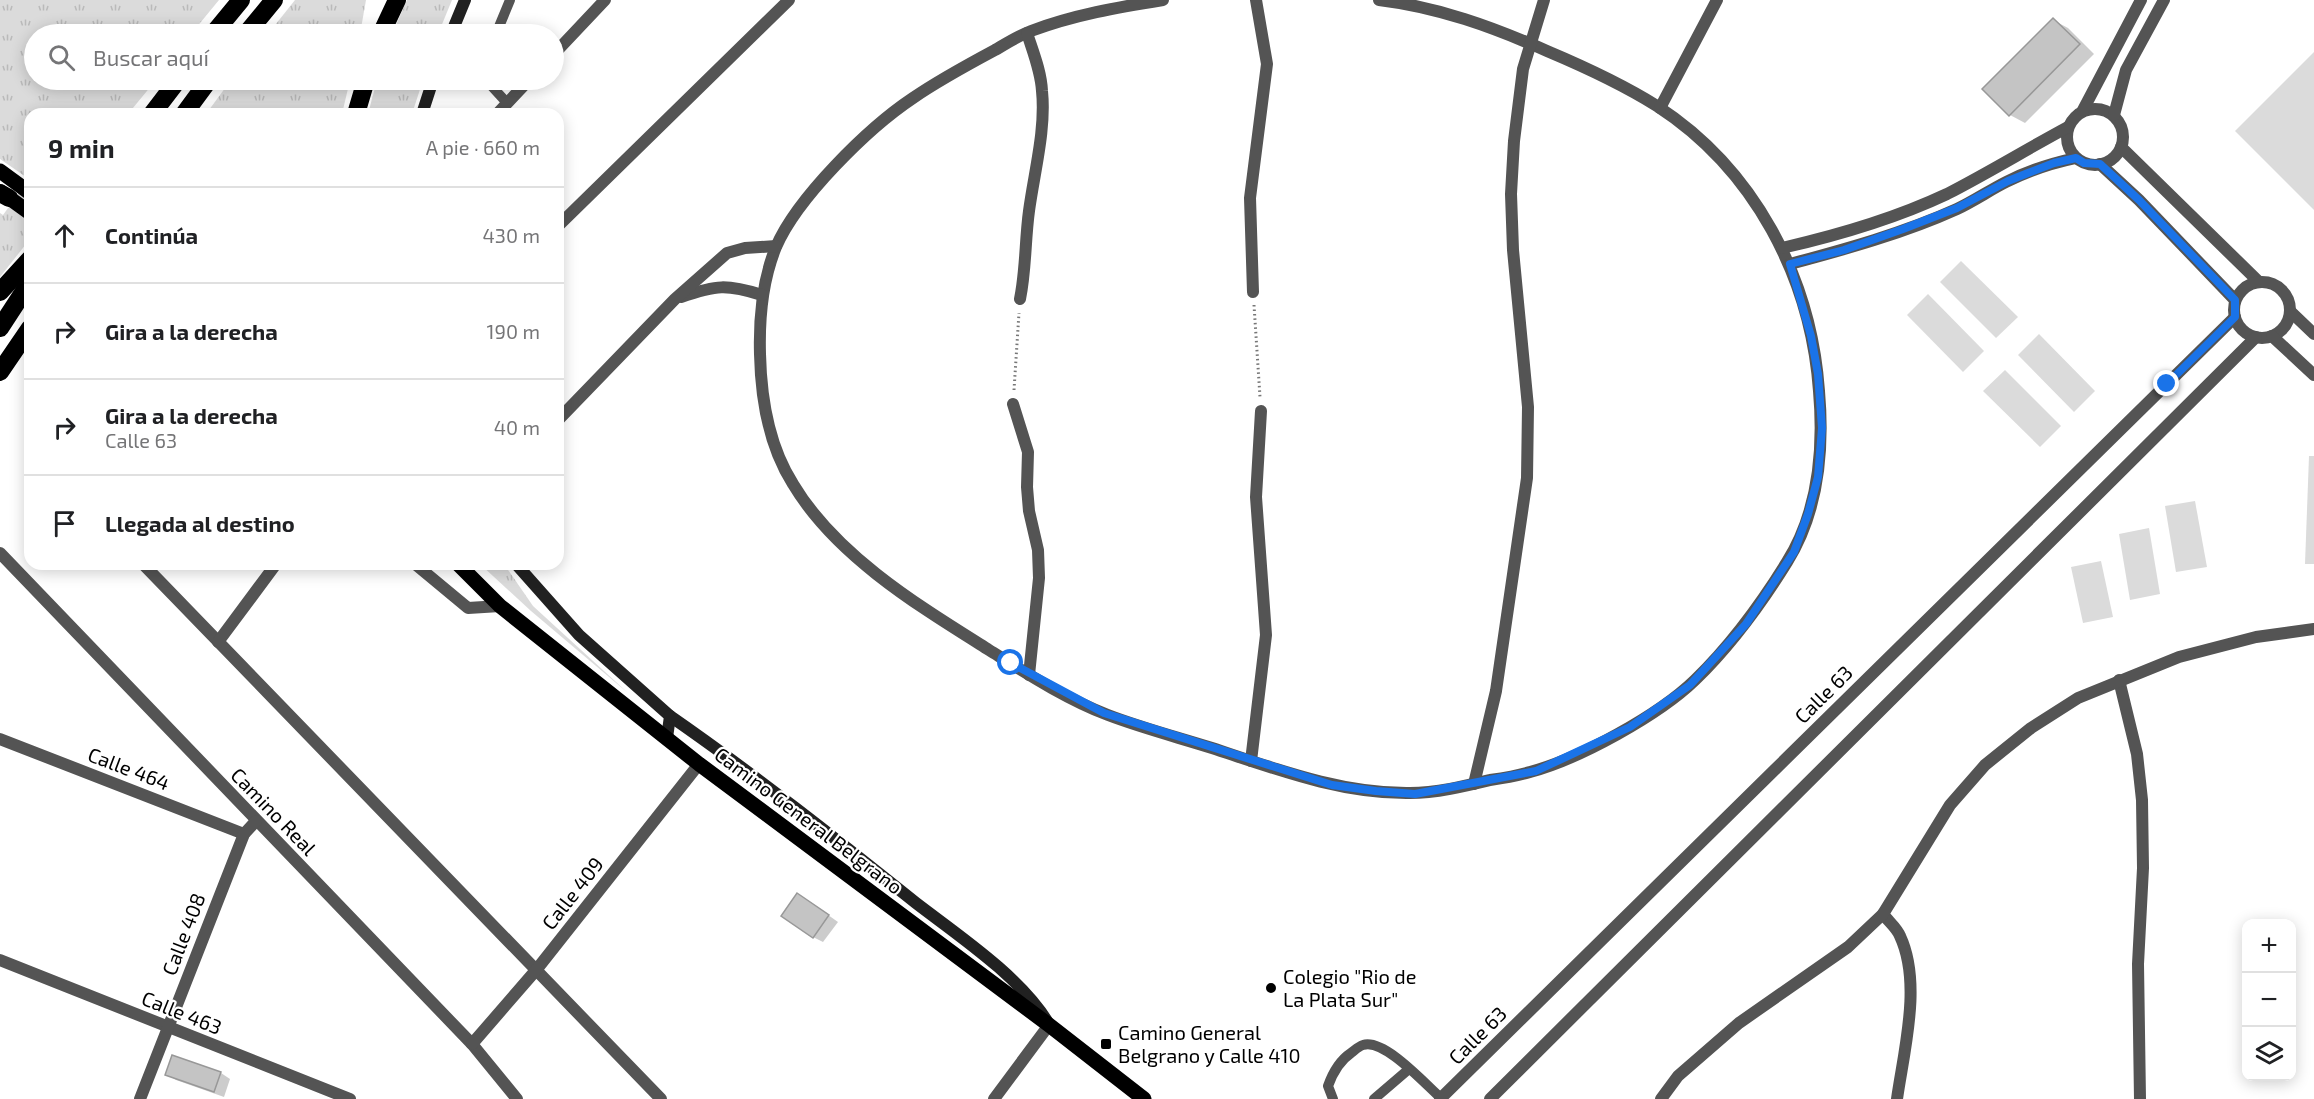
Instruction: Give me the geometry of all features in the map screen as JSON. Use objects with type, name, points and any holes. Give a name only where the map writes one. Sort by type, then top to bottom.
[{"type":"highway","points":[[222,24],[242,0]]},
{"type":"highway","points":[[254,24],[274,0]]},
{"type":"highway","points":[[386,24],[397,0]]},
{"type":"highway","points":[[157,108],[170,90]]},
{"type":"highway","points":[[188,108],[202,90]]},
{"type":"highway","points":[[358,108],[363,90]]},
{"type":"highway","points":[[0,292],[24,266]]},
{"type":"highway","points":[[0,328],[24,291]]},
{"type":"highway","points":[[0,372],[24,337]]},
{"type":"main road","points":[[0,171],[11,192],[24,206]]},
{"type":"main road","name":"Camino General Belgrano","points":[[464,570],[500,606],[699,764],[1049,1025],[1144,1099]]},
{"type":"street","points":[[455,24],[465,0]]},
{"type":"street","points":[[564,43],[605,0]]},
{"type":"street","points":[[564,220],[789,0]]},
{"type":"street","points":[[1163,0],[1120,7],[1061,21],[1027,33],[962,67],[906,102],[848,153],[797,211],[776,246],[762,295],[760,381],[767,423],[778,456],[792,483],[816,516],[846,548],[919,607],[1029,675],[1104,713],[1251,761],[1332,785],[1415,794],[1536,771],[1630,727],[1690,685],[1746,624],[1794,552],[1818,477],[1822,428],[1818,374],[1811,336],[1790,264],[1765,217],[1732,172],[1704,142],[1660,108],[1599,74],[1530,43],[1476,22],[1409,4],[1379,0]]},
{"type":"street","points":[[1253,292],[1250,198],[1267,64],[1256,0]]},
{"type":"street","points":[[1474,784],[1496,691],[1527,478],[1528,407],[1510,194],[1523,69],[1544,0]]},
{"type":"street","points":[[1660,108],[1717,0]]},
{"type":"street","points":[[2083,111],[2141,0]]},
{"type":"street","points":[[2114,115],[2126,70],[2164,0]]},
{"type":"street","points":[[1020,299],[1024,276],[1028,213],[1039,146],[1043,92],[1038,66],[1027,33]]},
{"type":"street","points":[[424,108],[430,90]]},
{"type":"street","points":[[502,108],[519,90]]},
{"type":"street","points":[[2099,109],[2114,115],[2122,130],[2121,147],[2116,155],[2100,164],[2084,163],[2076,158],[2067,144],[2068,127],[2076,114],[2099,109]]},
{"type":"street","points":[[1782,248],[1842,234],[1938,198],[2068,127]]},
{"type":"street","points":[[2121,147],[2259,282]]},
{"type":"street","points":[[1790,264],[1844,250],[1903,229],[1957,208],[2008,181],[2054,163],[2076,158]]},
{"type":"street","points":[[2100,164],[2146,207],[2235,300]]},
{"type":"street","points":[[564,414],[675,299],[727,254],[745,248],[776,246]]},
{"type":"street","points":[[2259,282],[2269,282],[2277,286],[2289,302],[2290,311],[2284,326],[2272,336],[2256,337],[2242,330],[2235,317],[2235,300],[2244,288],[2259,282]]},
{"type":"street","points":[[675,299],[713,286],[735,287],[762,295]]},
{"type":"street","points":[[2290,311],[2314,334]]},
{"type":"street","name":"Calle 63","points":[[1440,1099],[2235,317]]},
{"type":"street","points":[[2272,336],[2314,375]]},
{"type":"street","points":[[1490,1099],[2256,337]]},
{"type":"street","points":[[1013,404],[1028,452],[1029,511],[1038,550],[1039,578],[1029,675]]},
{"type":"street","points":[[1251,761],[1266,635],[1256,497],[1261,411]]},
{"type":"street","name":"Camino Real","points":[[0,553],[472,1044],[517,1099]]},
{"type":"street","points":[[149,570],[537,969],[660,1099]]},
{"type":"street","points":[[218,642],[272,570]]},
{"type":"street","points":[[422,570],[468,608],[500,606]]},
{"type":"street","points":[[521,570],[579,635],[661,705],[670,716],[810,819],[982,954],[1037,1005],[1049,1025],[994,1099]]},
{"type":"street","points":[[1661,1099],[1678,1076],[1739,1023],[1848,947],[1883,914],[1950,805],[1985,765],[2031,728],[2079,698],[2179,657],[2256,637],[2314,629]]},
{"type":"street","points":[[2119,680],[2137,754],[2142,800],[2143,868],[2138,964],[2140,1099]]},
{"type":"street","points":[[667,738],[670,716]]},
{"type":"street","name":"Calle 464","points":[[0,739],[244,834]]},
{"type":"street","name":"Calle 409","points":[[472,1044],[537,969],[699,764]]},
{"type":"street","name":"Calle 408","points":[[140,1099],[244,834],[256,821]]},
{"type":"street","points":[[1883,914],[1900,935],[1911,979],[1910,1008],[1897,1099]]},
{"type":"street","name":"Calle 463","points":[[0,960],[350,1099]]},
{"type":"lane","points":[[500,24],[510,0]]},
{"type":"lane","points":[[495,90],[507,103]]},
{"type":"lane","points":[[1333,1099],[1328,1086],[1332,1076],[1343,1059],[1363,1044],[1379,1045],[1409,1069],[1440,1099]]},
{"type":"lane","points":[[1374,1099],[1409,1069]]},
{"type":"path","points":[[1253,292],[1261,411]]},
{"type":"path","points":[[1013,404],[1020,299]]},
{"type":"green space","points":[[0,0],[219,0],[199,24],[24,24],[24,90],[148,90],[133,108],[24,108],[24,176],[0,159]]},
{"type":"green space","points":[[295,0],[366,0],[362,24],[276,24]]},
{"type":"green space","points":[[407,0],[452,0],[442,24],[396,24]]},
{"type":"green space","points":[[2314,52],[2314,210],[2235,131]]},
{"type":"green space","points":[[224,90],[348,90],[343,108],[210,108]]},
{"type":"green space","points":[[374,90],[420,90],[414,108],[370,108]]},
{"type":"green space","points":[[24,186],[24,247],[0,277],[0,213],[3,215]]},
{"type":"green space","points":[[1961,261],[2018,317],[1996,338],[1940,282]]},
{"type":"green space","points":[[1928,294],[1984,351],[1963,372],[1907,315]]},
{"type":"green space","points":[[2039,334],[2095,391],[2074,412],[2018,355]]},
{"type":"green space","points":[[2005,370],[2061,426],[2040,447],[1983,391]]},
{"type":"green space","points":[[2309,456],[2314,456],[2314,564],[2305,564]]},
{"type":"green space","points":[[2195,501],[2207,567],[2176,572],[2165,506]]},
{"type":"green space","points":[[2149,528],[2160,594],[2130,600],[2119,534]]},
{"type":"green space","points":[[2101,561],[2113,617],[2083,623],[2071,567]]},
{"type":"green space","points":[[487,570],[508,570],[533,606],[628,693]]},
{"type":"building","points":[[2053,18],[2080,44],[2009,116],[1982,89]]},
{"type":"building","points":[[797,893],[829,915],[813,938],[781,916]]},
{"type":"building","points":[[172,1055],[221,1072],[214,1092],[165,1075]]},
{"type":"place","name":"Colegio \"Rio de La Plata Sur\"","points":[[1271,988]]},
{"type":"place","name":"Camino General Belgrano y Calle 410","points":[[1106,1044]]},
{"type":"route","points":[[1011,663],[1029,675],[1104,713],[1332,785],[1415,794],[1536,771],[1585,750],[1630,727],[1690,685],[1746,624],[1794,552],[1818,477],[1822,428],[1818,374],[1811,336],[1790,264],[1844,250],[1903,229],[1957,208],[2008,181],[2054,163],[2076,158],[2084,163],[2100,164],[2200,261],[2235,300],[2235,317],[2167,384]]}]
